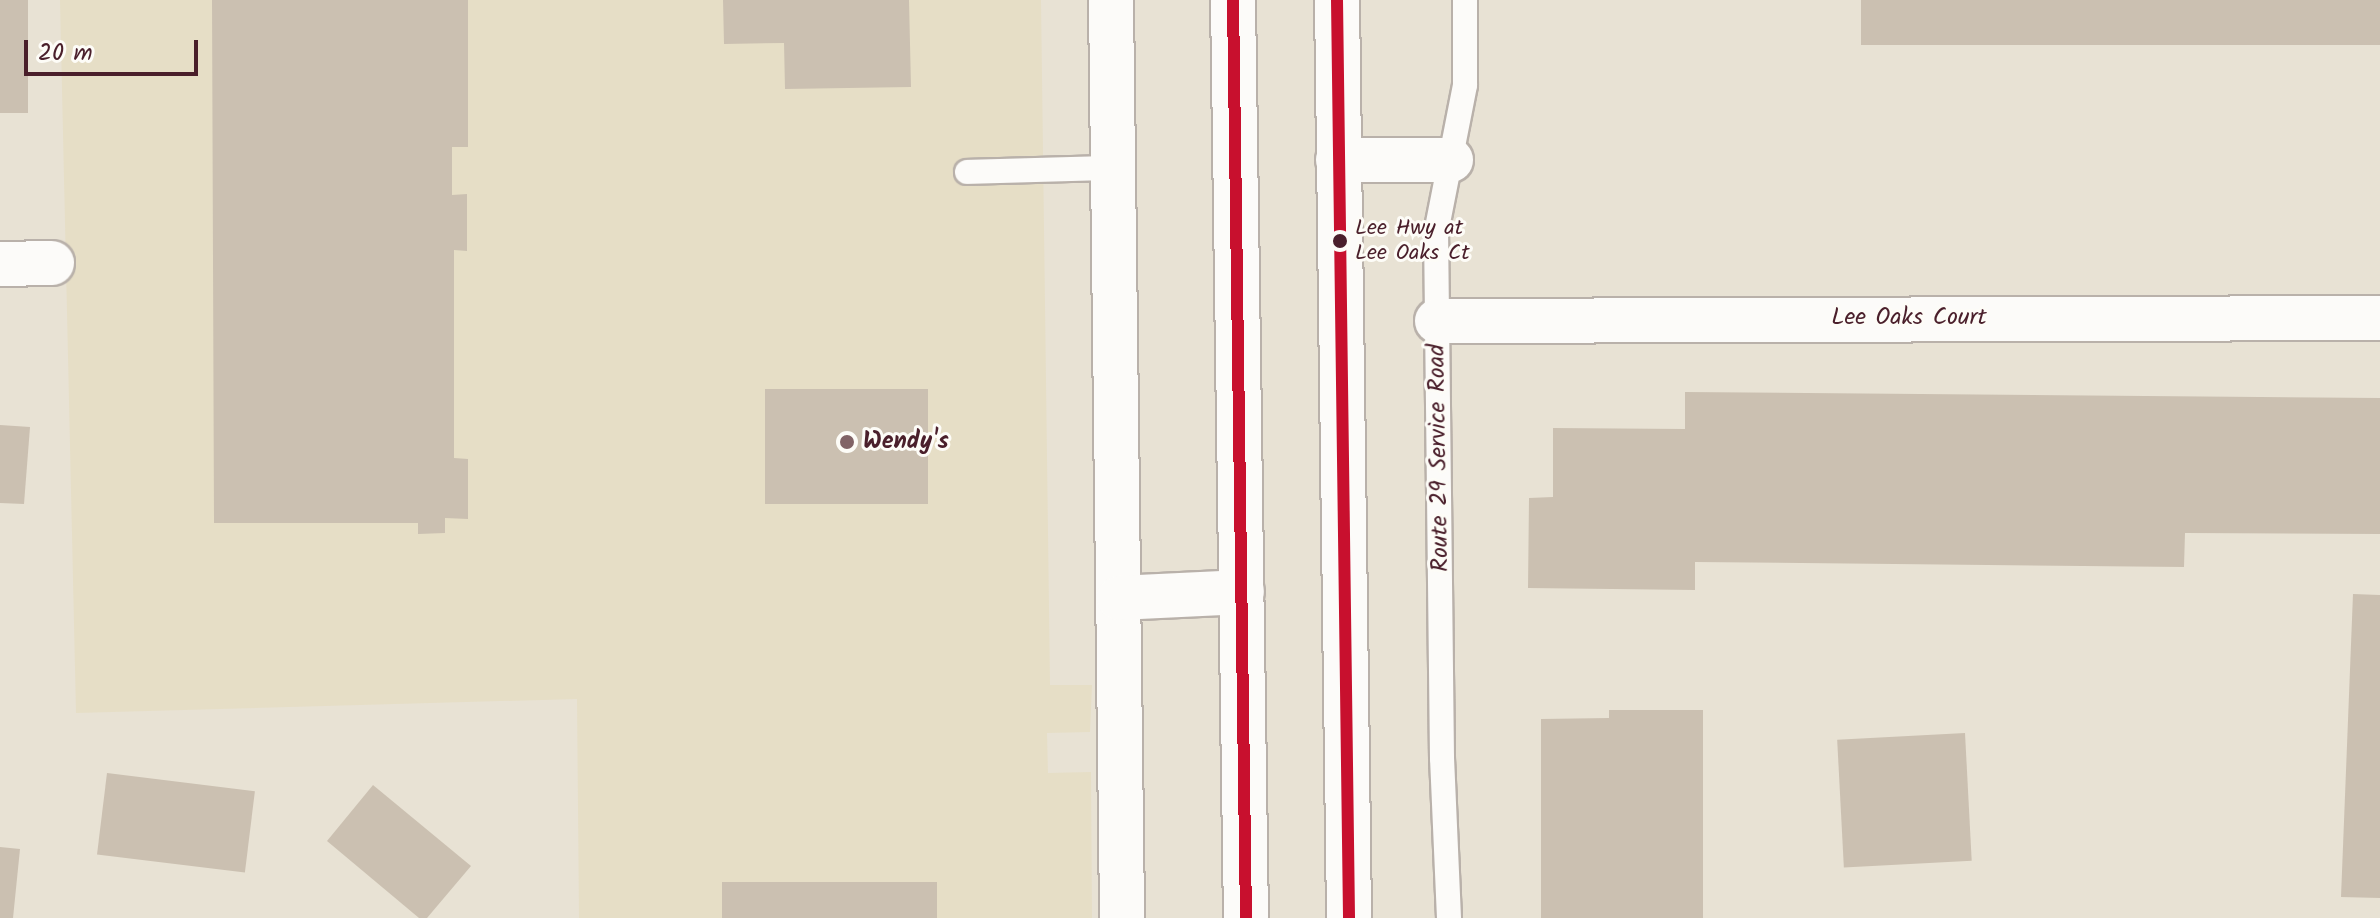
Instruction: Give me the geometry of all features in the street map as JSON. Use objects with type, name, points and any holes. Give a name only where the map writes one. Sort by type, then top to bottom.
[{"type":"street","points":[[1111,0],[1122,918]]},
{"type":"street","points":[[1233,0],[1246,918]]},
{"type":"street","points":[[1337,0],[1349,918]]},
{"type":"street","points":[[1338,160],[1451,160]]},
{"type":"street","points":[[0,264],[52,263]]},
{"type":"street","name":"Lee Oaks Court","points":[[1437,321],[2380,318]]},
{"type":"street","points":[[1119,598],[1242,592]]},
{"type":"lane","name":"Route 29 Service Road","points":[[1449,918],[1442,758],[1436,233],[1465,85],[1465,0]]},
{"type":"lane","points":[[967,172],[1113,168]]},
{"type":"shaded area","points":[[60,0],[1041,0],[1050,685],[1092,685],[1090,732],[1047,733],[1048,773],[1091,772],[1092,918],[579,918],[577,699],[76,713]]},
{"type":"building","points":[[0,0],[28,0],[28,113],[0,113]]},
{"type":"building","points":[[212,0],[468,0],[468,147],[452,147],[452,195],[467,194],[467,251],[454,250],[454,458],[468,459],[468,519],[445,518],[445,533],[418,534],[418,523],[214,523]]},
{"type":"building","points":[[723,0],[909,0],[911,87],[785,89],[784,43],[724,44]]},
{"type":"building","points":[[1861,0],[2380,0],[2380,45],[1861,45]]},
{"type":"building","points":[[765,389],[928,389],[928,504],[765,504]]},
{"type":"building","points":[[1685,392],[2380,398],[2380,534],[2185,533],[2184,567],[1695,562],[1695,590],[1528,588],[1529,498],[1553,497],[1553,428],[1685,429]]},
{"type":"building","points":[[0,425],[30,427],[24,504],[0,503]]},
{"type":"building","points":[[2353,594],[2380,595],[2380,898],[2341,897]]},
{"type":"building","points":[[1609,710],[1703,710],[1703,918],[1541,918],[1541,719],[1609,718]]},
{"type":"building","points":[[1965,733],[1972,861],[1844,868],[1837,740]]},
{"type":"building","points":[[107,773],[255,791],[245,873],[97,854]]},
{"type":"building","points":[[373,785],[471,866],[427,918],[419,918],[327,841]]},
{"type":"building","points":[[0,847],[20,849],[13,918],[0,918]]},
{"type":"building","points":[[722,882],[937,882],[937,918],[722,918]]},
{"type":"transit line","points":[[1233,0],[1246,918]]},
{"type":"transit line","points":[[1337,0],[1349,918]]},
{"type":"place","name":"Lee Hwy at Lee Oaks Ct","points":[[1340,241]]},
{"type":"place","name":"Wendy's","points":[[847,442]]}]
